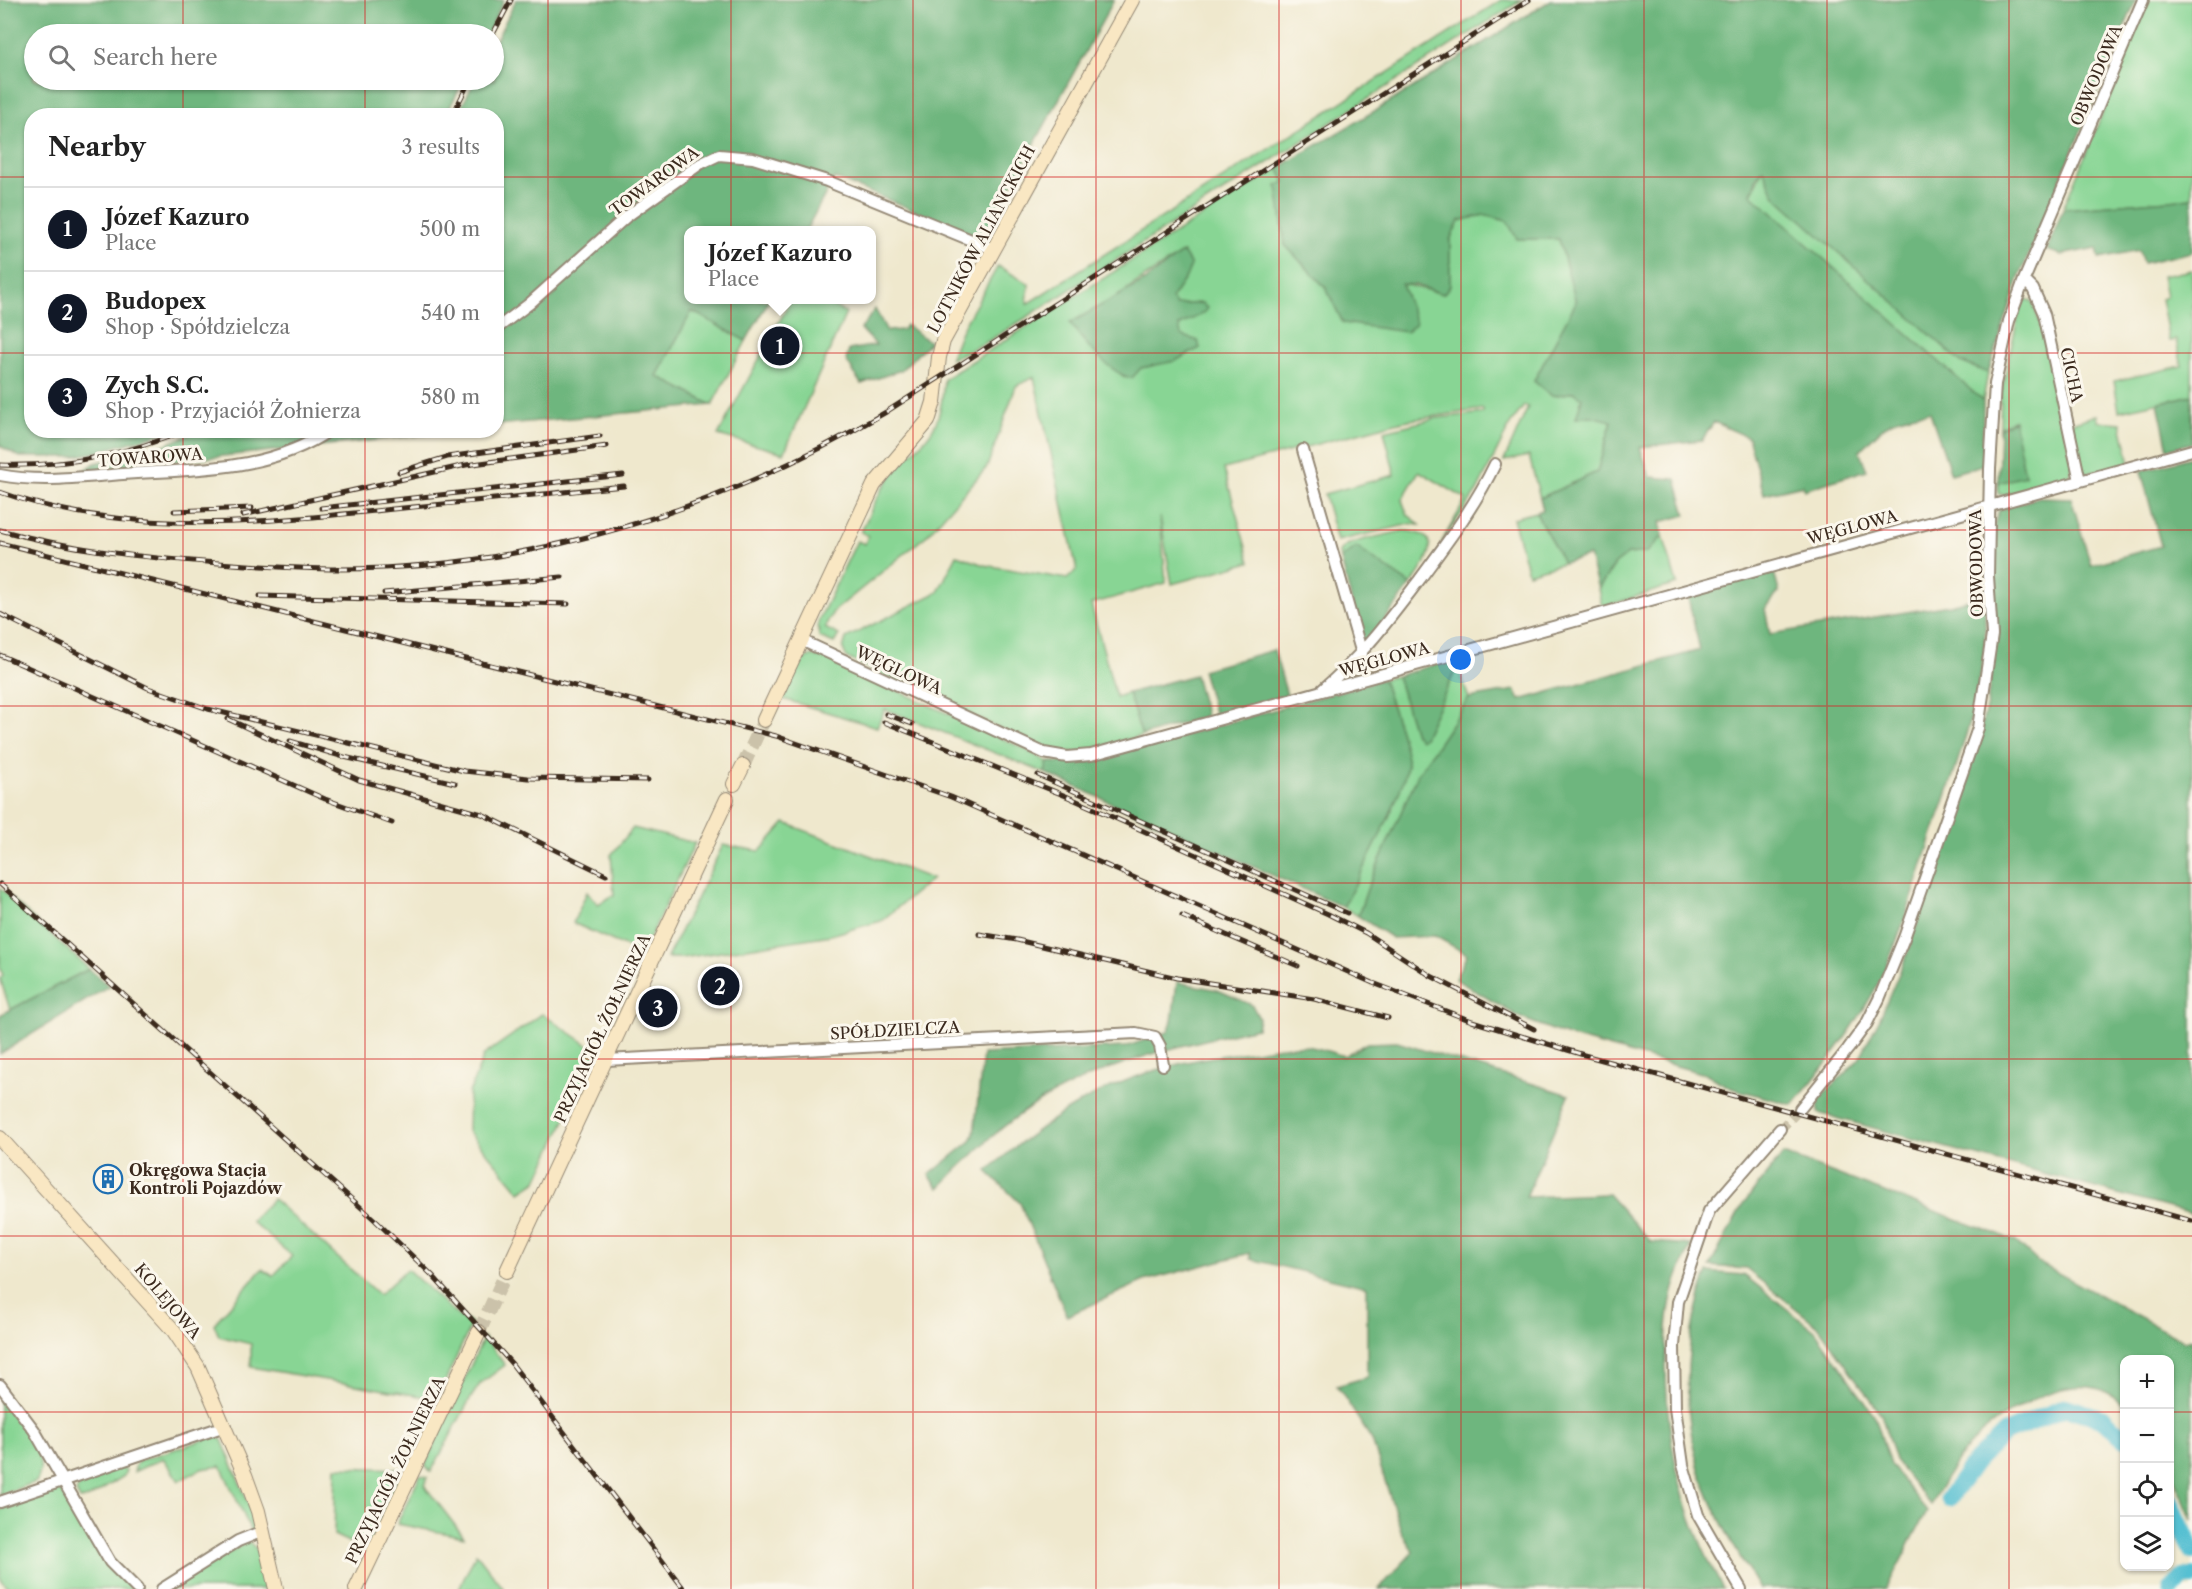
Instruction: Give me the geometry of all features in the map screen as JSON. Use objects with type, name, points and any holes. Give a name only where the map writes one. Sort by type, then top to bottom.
[{"type":"main road","name":"LOTNIKÓW ALIANCKICH","points":[[764,720],[874,485],[928,421],[934,402],[943,341],[1132,0]]},
{"type":"main road","points":[[734,784],[743,766]]},
{"type":"main road","name":"PRZYJACIÓŁ ŻOŁNIERZA","points":[[507,1272],[727,799]]},
{"type":"main road","name":"KOLEJOWA","points":[[0,1138],[182,1340],[195,1361],[249,1484],[276,1589]]},
{"type":"main road","name":"PRZYJACIÓŁ ŻOŁNIERZA","points":[[356,1589],[478,1332]]},
{"type":"street","name":"OBWODOWA","points":[[1800,1109],[1867,1023],[1879,999],[1904,938],[1978,728],[1992,635],[1988,576],[1995,384],[2009,321],[2024,280],[2143,0]]},
{"type":"street","name":"TOWAROWA","points":[[504,323],[529,304],[626,217],[700,164],[719,155],[753,158],[827,181],[993,249]]},
{"type":"street","name":"CICHA","points":[[2024,280],[2033,289],[2044,314],[2079,481]]},
{"type":"street","name":"TOWAROWA","points":[[0,475],[39,480],[249,464],[291,452],[316,438]]},
{"type":"street","points":[[1303,450],[1362,654]]},
{"type":"street","points":[[1989,507],[2192,450]]},
{"type":"street","points":[[1320,692],[1362,654],[1457,529],[1496,464]]},
{"type":"street","name":"WĘGLOWA","points":[[801,640],[1024,744],[1061,756],[1105,752],[1785,561],[1989,507]]},
{"type":"street","name":"SPÓŁDZIELCZA","points":[[606,1060],[1136,1033],[1155,1037],[1160,1046],[1163,1065]]},
{"type":"street","points":[[1741,1589],[1698,1515],[1683,1465],[1675,1408],[1674,1346],[1678,1302],[1709,1211],[1780,1129]]},
{"type":"street","points":[[0,1385],[27,1418],[110,1562],[137,1589]]},
{"type":"street","points":[[0,1502],[225,1426]]},
{"type":"street","points":[[162,1589],[238,1541],[263,1532]]},
{"type":"green space","points":[[0,0],[504,0],[492,24],[24,24],[24,90],[459,90],[450,108],[24,108],[24,438],[146,438],[70,457],[20,457],[0,446]]},
{"type":"green space","points":[[516,0],[1114,0],[984,235],[975,235],[834,178],[808,226],[684,226],[684,304],[767,304],[746,341],[692,311],[657,376],[712,405],[504,424],[504,108],[461,108],[470,90],[504,90],[504,24]]},
{"type":"green space","points":[[1501,0],[1522,0],[1024,319],[985,343],[950,359],[961,331],[998,266],[1029,284],[1027,304]]},
{"type":"green space","points":[[1551,0],[2136,0],[2019,278],[1988,373],[1961,362],[1775,196],[1763,169],[1757,177],[1751,194],[1983,401],[1983,465],[1951,474],[1930,412],[1897,419],[1876,434],[1859,451],[1867,470],[1804,490],[1803,485],[1764,494],[1748,437],[1714,422],[1702,440],[1640,447],[1650,477],[1676,479],[1686,515],[1660,522],[1663,536],[1647,552],[1628,554],[1615,564],[1598,589],[1589,556],[1563,563],[1536,512],[1543,510],[1540,498],[1597,472],[1612,421],[1591,416],[1576,418],[1582,398],[1574,392],[1552,396],[1534,381],[1576,302],[1559,239],[1517,239],[1507,221],[1484,215],[1459,221],[1450,240],[1450,286],[1443,294],[1415,285],[1402,284],[1416,323],[1406,332],[1343,323],[1326,288],[1285,245],[1277,186],[1285,182],[1278,168],[1393,100]]},
{"type":"green space","points":[[2149,0],[2192,0],[2192,198],[2063,209]]},
{"type":"green space","points":[[1278,168],[1286,182],[1285,245],[1326,288],[1343,323],[1402,284],[1443,294],[1450,286],[1450,240],[1459,221],[1483,215],[1507,221],[1518,239],[1559,239],[1576,302],[1534,381],[1552,396],[1574,392],[1582,398],[1577,418],[1591,416],[1612,420],[1597,472],[1540,498],[1529,456],[1504,461],[1528,407],[1524,406],[1511,423],[1477,491],[1441,543],[1466,499],[1419,471],[1402,500],[1407,514],[1420,525],[1410,524],[1337,541],[1324,494],[1395,475],[1384,431],[1437,418],[1483,413],[1483,409],[1403,421],[1224,469],[1250,562],[1172,584],[1160,517],[1166,583],[1091,604],[1116,697],[1128,693],[1142,736],[1077,753],[1044,749],[847,658],[843,649],[846,638],[938,592],[957,555],[984,565],[1067,579],[1077,570],[1034,377],[1016,386],[987,467],[926,536],[833,612],[825,628],[839,635],[834,643],[819,637],[818,622],[857,541],[865,544],[868,536],[861,532],[877,497],[902,463],[934,427],[939,415],[944,379]],"holes":[[[1183,252],[1186,277],[1172,298],[1175,305],[1202,303],[1178,326],[1180,335],[1198,341],[1151,366],[1141,368],[1124,377],[1106,360],[1127,289]]]},
{"type":"green space","points":[[1763,168],[1961,362],[1988,373],[1983,401],[1751,195]]},
{"type":"green space","points":[[2192,198],[2192,252],[2143,263],[2139,250],[2099,258],[2097,248],[2061,255],[2047,250],[2063,209]]},
{"type":"green space","points":[[1183,252],[1191,265],[1172,298],[1176,305],[1202,303],[1207,308],[1204,313],[1179,326],[1181,335],[1198,341],[1200,348],[1175,361],[1141,368],[1132,378],[1115,371],[1098,356],[1070,323],[1144,281]]},
{"type":"green space","points":[[2192,270],[2192,395],[2119,411],[2114,381],[2182,366],[2176,340],[2169,341],[2161,299],[2166,297],[2162,276]]},
{"type":"green space","points":[[2026,299],[2032,301],[2041,326],[2073,466],[2066,480],[2004,495],[1998,494],[1998,483],[2025,475],[2013,420],[2000,428],[2001,393],[2020,308]]},
{"type":"green space","points":[[789,304],[829,304],[846,313],[784,453],[718,435]]},
{"type":"green space","points":[[875,309],[887,331],[903,330],[906,325],[930,342],[901,370],[861,384],[846,360],[849,350],[876,345],[861,329]]},
{"type":"green space","points":[[692,311],[746,341],[712,405],[657,376]]},
{"type":"green space","points":[[2192,395],[2192,443],[2168,449],[2158,403]]},
{"type":"green space","points":[[2097,415],[2098,421],[2121,423],[2130,463],[2083,474],[2071,423]]},
{"type":"green space","points":[[2014,420],[2025,476],[1998,483],[2000,428]]},
{"type":"green space","points":[[181,438],[393,438],[83,471],[95,463],[156,448]]},
{"type":"green space","points":[[2192,457],[2192,1214],[1818,1113],[1819,1099],[1859,1059],[1879,1020],[1906,957],[1976,748],[1987,704],[1993,659],[1993,563],[1995,522],[1999,510],[2039,497],[2071,498],[2091,565],[2161,546],[2141,471]]},
{"type":"green space","points":[[1536,512],[1563,563],[1528,573],[1513,518]]},
{"type":"green space","points":[[1403,531],[1426,537],[1430,543],[1430,550],[1423,567],[1411,585],[1356,548],[1341,559],[1340,551],[1347,545]]},
{"type":"green space","points":[[1663,536],[1677,584],[1602,607],[1598,589],[1615,564],[1628,554],[1647,552]]},
{"type":"green space","points":[[1356,547],[1411,585],[1367,644],[1361,639],[1341,559]]},
{"type":"green space","points":[[1773,568],[1779,592],[1765,609],[1770,634],[1950,605],[1983,596],[1985,625],[1984,655],[1978,687],[1961,752],[1894,947],[1879,982],[1860,1015],[1828,1061],[1793,1105],[1731,1088],[1705,1074],[1568,1036],[1521,1018],[1455,979],[1467,954],[1435,936],[1392,938],[1358,916],[1368,887],[1419,772],[1469,698],[1515,690],[1520,700],[1700,650],[1687,593]]},
{"type":"green space","points":[[1274,650],[1287,695],[1215,716],[1202,670]]},
{"type":"green space","points":[[813,655],[818,657],[820,655],[1023,748],[1048,762],[1045,773],[885,709],[877,727],[783,699],[801,659]]},
{"type":"green space","points":[[1456,658],[1457,667],[1424,737],[1420,740],[1415,734],[1397,676]]},
{"type":"green space","points":[[1457,667],[1469,698],[1419,772],[1368,887],[1358,916],[1343,907],[1392,810],[1406,772],[1405,749],[1383,679],[1397,676],[1415,734],[1424,737]]},
{"type":"green space","points":[[1195,675],[1206,716],[1142,736],[1128,693]]},
{"type":"green space","points":[[1383,679],[1405,749],[1406,772],[1392,810],[1343,907],[1045,773],[1048,762],[1089,762]]},
{"type":"green space","points":[[785,823],[932,879],[881,921],[831,935],[682,958],[667,958],[723,845],[760,851]]},
{"type":"green space","points":[[633,828],[695,843],[642,954],[573,923],[587,892],[598,904],[614,895],[611,855]]},
{"type":"green space","points":[[0,888],[89,969],[10,1010],[0,978],[3,976],[0,967]]},
{"type":"green space","points":[[89,969],[109,986],[0,1054],[0,1015]]},
{"type":"green space","points":[[1177,982],[1218,990],[1252,1005],[1259,1018],[1257,1028],[1143,1057],[1088,1077],[1062,1090],[1009,1122],[939,1188],[929,1175],[971,1141],[974,1134],[983,1054],[1125,1047],[1168,1032],[1172,1021]]},
{"type":"green space","points":[[542,1014],[597,1051],[537,1181],[520,1192],[468,1131],[469,1093],[484,1055]]},
{"type":"green space","points":[[1397,1042],[1569,1095],[1526,1197],[1608,1194],[1651,1242],[1691,1245],[1677,1280],[1669,1311],[1666,1351],[1667,1400],[1674,1456],[1688,1510],[1709,1563],[1723,1589],[1379,1589],[1413,1552],[1401,1531],[1372,1440],[1337,1386],[1367,1377],[1367,1287],[1250,1259],[1250,1253],[1144,1281],[1067,1316],[1020,1203],[987,1171],[1016,1146],[1074,1106],[1135,1077],[1203,1059],[1289,1046],[1310,1047],[1344,1056],[1367,1043]]},
{"type":"green space","points":[[1783,1154],[2015,1241],[2039,1263],[2185,1341],[2192,1339],[2192,1520],[2174,1478],[2174,1355],[2120,1355],[2120,1404],[2109,1394],[2092,1387],[2074,1387],[2054,1391],[2035,1399],[1999,1419],[1969,1445],[1930,1505],[1895,1460],[1881,1414],[1818,1326],[1746,1269],[1710,1266],[1742,1206]]},
{"type":"green space","points":[[273,1199],[379,1295],[407,1269],[458,1316],[472,1323],[437,1399],[251,1367],[251,1344],[219,1336],[214,1324],[262,1269],[273,1276],[292,1256],[251,1221]]},
{"type":"green space","points":[[1708,1272],[1744,1275],[1815,1331],[1875,1416],[1890,1465],[1927,1511],[1886,1589],[1759,1589],[1733,1545],[1703,1480],[1689,1417],[1690,1343],[1694,1318]]},
{"type":"green space","points":[[484,1337],[505,1365],[480,1384],[431,1472],[425,1465]]},
{"type":"green space","points":[[0,1400],[30,1439],[40,1461],[40,1472],[36,1482],[0,1495]]},
{"type":"green space","points":[[216,1436],[222,1440],[254,1517],[255,1528],[252,1533],[221,1466],[201,1469],[179,1481],[163,1458],[134,1472],[136,1464],[141,1460]]},
{"type":"green space","points":[[120,1467],[126,1470],[124,1476],[89,1498],[80,1500],[76,1492],[82,1480]]},
{"type":"green space","points":[[336,1467],[404,1469],[365,1550],[334,1535]]},
{"type":"green space","points":[[420,1475],[428,1477],[424,1485],[464,1537],[397,1524]]},
{"type":"green space","points":[[52,1489],[65,1492],[132,1589],[9,1589],[0,1578],[0,1510]]},
{"type":"green space","points":[[248,1541],[258,1550],[268,1589],[169,1589]]},
{"type":"green space","points":[[476,1553],[504,1589],[459,1589]]},
{"type":"waterway","points":[[1949,1498],[1975,1462],[2005,1433],[2066,1407],[2104,1419],[2120,1435]]},
{"type":"waterway","points":[[2174,1511],[2192,1551]]},
{"type":"waterway","points":[[2172,1589],[2182,1578],[2192,1577]]},
{"type":"tunnel","points":[[743,766],[764,720]]},
{"type":"tunnel","points":[[1780,1129],[1800,1109]]},
{"type":"tunnel","points":[[479,1332],[507,1271]]},
{"type":"railway","points":[[498,24],[511,0]]},
{"type":"railway","points":[[0,530],[54,543],[136,556],[339,569],[411,566],[483,558],[554,545],[623,527],[691,505],[758,478],[823,447],[886,412],[1529,0]]},
{"type":"railway","points":[[456,108],[465,90]]},
{"type":"railway","points":[[399,472],[447,457],[600,436]]},
{"type":"railway","points":[[0,465],[48,464],[94,458],[166,438]]},
{"type":"railway","points":[[243,515],[466,465],[607,446]]},
{"type":"railway","points":[[321,508],[623,475]]},
{"type":"railway","points":[[0,492],[48,506],[96,516],[195,523],[294,519],[624,486]]},
{"type":"railway","points":[[174,511],[252,508]]},
{"type":"railway","points":[[0,543],[776,736],[951,797],[1373,983],[1472,1021],[1584,1055],[2192,1221]]},
{"type":"railway","points":[[384,593],[562,577]]},
{"type":"railway","points":[[260,596],[568,604]]},
{"type":"railway","points":[[0,614],[148,688],[208,709],[464,771],[528,778],[648,780]]},
{"type":"railway","points":[[0,655],[325,799],[392,823]]},
{"type":"railway","points":[[886,714],[912,724]]},
{"type":"railway","points":[[228,719],[359,780],[482,814],[606,875]]},
{"type":"railway","points":[[884,722],[1066,796],[1328,914],[1366,933],[1431,976],[1534,1029]]},
{"type":"railway","points":[[290,741],[344,757],[455,783]]},
{"type":"railway","points":[[1038,775],[1347,913]]},
{"type":"railway","points":[[0,884],[375,1220],[432,1275],[512,1364],[684,1589]]},
{"type":"railway","points":[[1182,916],[1298,966]]},
{"type":"railway","points":[[979,934],[1017,940],[1177,978],[1314,999],[1388,1018]]},
{"type":"place","name":"Józef Kazuro","points":[[780,346]]},
{"type":"place","name":"Budopex","points":[[720,986]]},
{"type":"place","name":"Zych S.C.","points":[[658,1008]]},
{"type":"place","name":"Okręgowa Stacja Kontroli Pojazdów","points":[[108,1179]]}]
